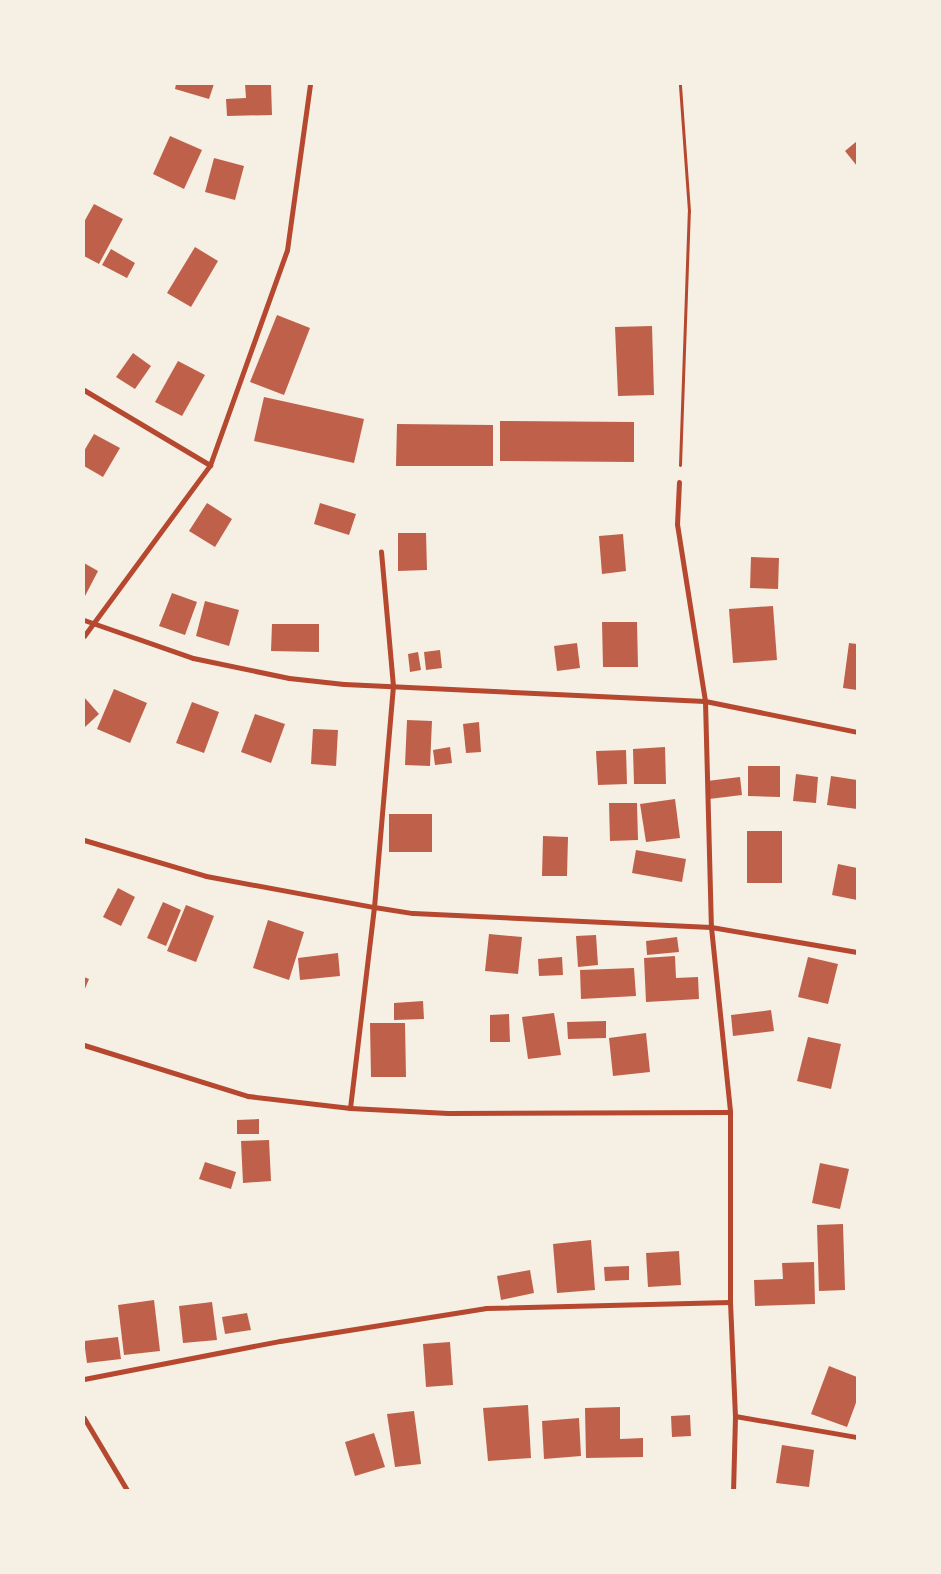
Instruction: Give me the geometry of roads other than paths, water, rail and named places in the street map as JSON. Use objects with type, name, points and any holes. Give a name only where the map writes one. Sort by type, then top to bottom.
[{"type":"street","points":[[84,636],[90,624],[128,580],[210,465],[287,250],[310,84]]},
{"type":"street","points":[[84,390],[210,465]]},
{"type":"street","points":[[679,482],[677,524],[705,701],[711,926],[730,1112],[730,1302],[735,1416],[733,1490]]},
{"type":"street","points":[[350,1108],[374,907],[393,686],[381,552]]},
{"type":"street","points":[[84,620],[90,624],[193,658],[289,678],[393,686],[705,701],[857,732]]},
{"type":"street","points":[[84,840],[206,876],[414,913],[711,926],[857,952]]},
{"type":"street","points":[[84,1045],[248,1096],[350,1108],[448,1113],[730,1112]]},
{"type":"street","points":[[84,1379],[280,1341],[486,1308],[730,1302]]},
{"type":"street","points":[[735,1416],[857,1437]]},
{"type":"street","points":[[84,1418],[127,1490]]}]
